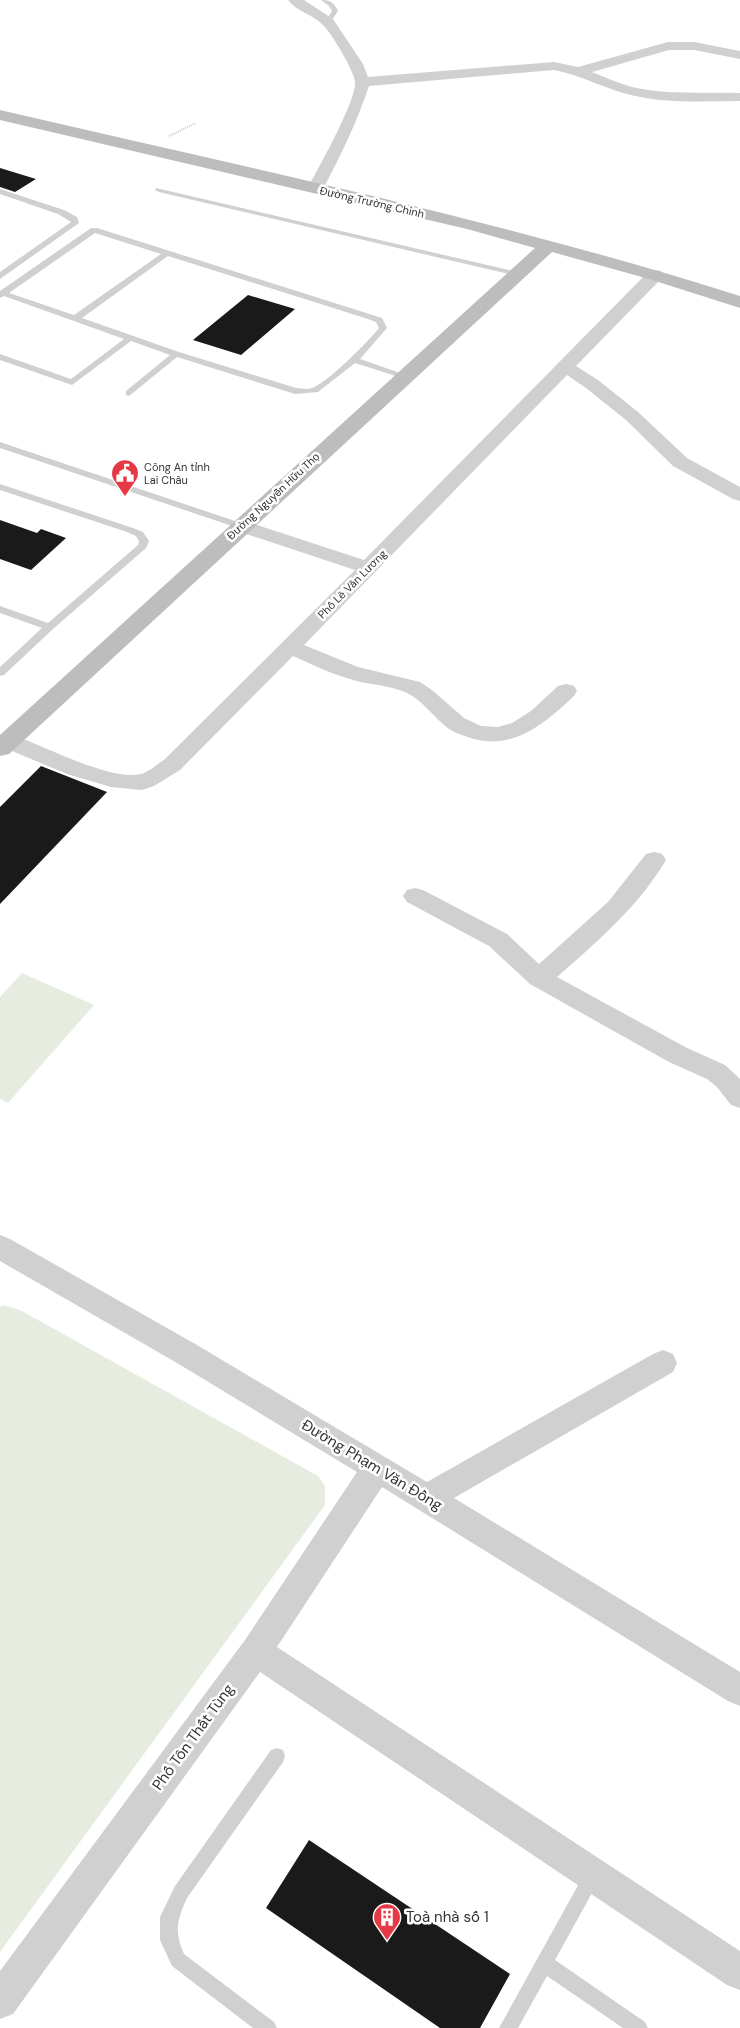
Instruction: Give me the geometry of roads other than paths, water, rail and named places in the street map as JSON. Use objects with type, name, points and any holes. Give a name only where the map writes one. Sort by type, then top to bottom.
[{"type":"street","points":[[295,0],[328,22],[356,64],[362,82],[354,110],[337,149],[315,188]]},
{"type":"street","points":[[580,71],[668,46],[694,46],[740,55]]},
{"type":"street","points":[[362,82],[544,67],[580,71],[618,88],[646,94],[740,97]]},
{"type":"street","name":"Đường Trường Chinh","points":[[0,115],[471,225],[655,276],[740,302]]},
{"type":"street","name":"Đường Nguyễn Hữu Thọ","points":[[4,744],[548,246]]},
{"type":"street","name":"Phố Lê Văn Lương","points":[[4,744],[112,779],[143,782],[158,775],[172,764],[368,568],[655,276]]},
{"type":"street","points":[[566,367],[625,410],[680,462],[740,495]]},
{"type":"street","points":[[241,526],[368,568]]},
{"type":"street","points":[[290,646],[360,675],[398,682],[414,688],[426,695],[456,723],[479,733],[507,734],[521,729],[536,719],[566,691]]},
{"type":"street","points":[[539,978],[608,917],[641,882],[654,860]]},
{"type":"street","points":[[415,896],[498,940],[539,978],[678,1054],[716,1072],[726,1080],[740,1098]]},
{"type":"street","name":"Đường Phạm Văn Đồng","points":[[8,1259],[187,1354],[428,1498],[740,1690]]},
{"type":"street","points":[[428,1498],[663,1363]]},
{"type":"street","name":"Phố Tôn Thất Tùng","points":[[0,2001],[256,1651],[377,1468]]},
{"type":"street","points":[[256,1651],[740,1972]]},
{"type":"lane","points":[[324,0],[332,5],[335,11],[328,22]]},
{"type":"lane","points":[[159,190],[517,274]]},
{"type":"lane","points":[[0,191],[61,212],[74,219],[75,223],[0,275]]},
{"type":"lane","points":[[94,230],[379,320],[383,328],[380,333],[321,386],[313,391],[305,392],[283,388],[176,354],[1,294],[94,230]]},
{"type":"lane","points":[[75,319],[167,252]]},
{"type":"lane","points":[[0,357],[72,382],[130,338]]},
{"type":"lane","points":[[128,394],[176,354]]},
{"type":"lane","points":[[352,359],[405,376]]},
{"type":"lane","points":[[0,445],[241,526]]},
{"type":"lane","points":[[0,487],[130,530],[140,534],[144,541],[143,546],[49,627],[0,673]]},
{"type":"lane","points":[[0,609],[49,627]]},
{"type":"lane","points":[[268,2028],[178,1960],[169,1940],[169,1917],[182,1892],[277,1756]]},
{"type":"lane","points":[[508,2028],[594,1874]]},
{"type":"lane","points":[[544,1963],[639,2028]]},
{"type":"place","name":"Công An tỉnh Lai Châu","points":[[125,497]]},
{"type":"place","name":"Toà nhà số 1","points":[[387,1941]]}]
